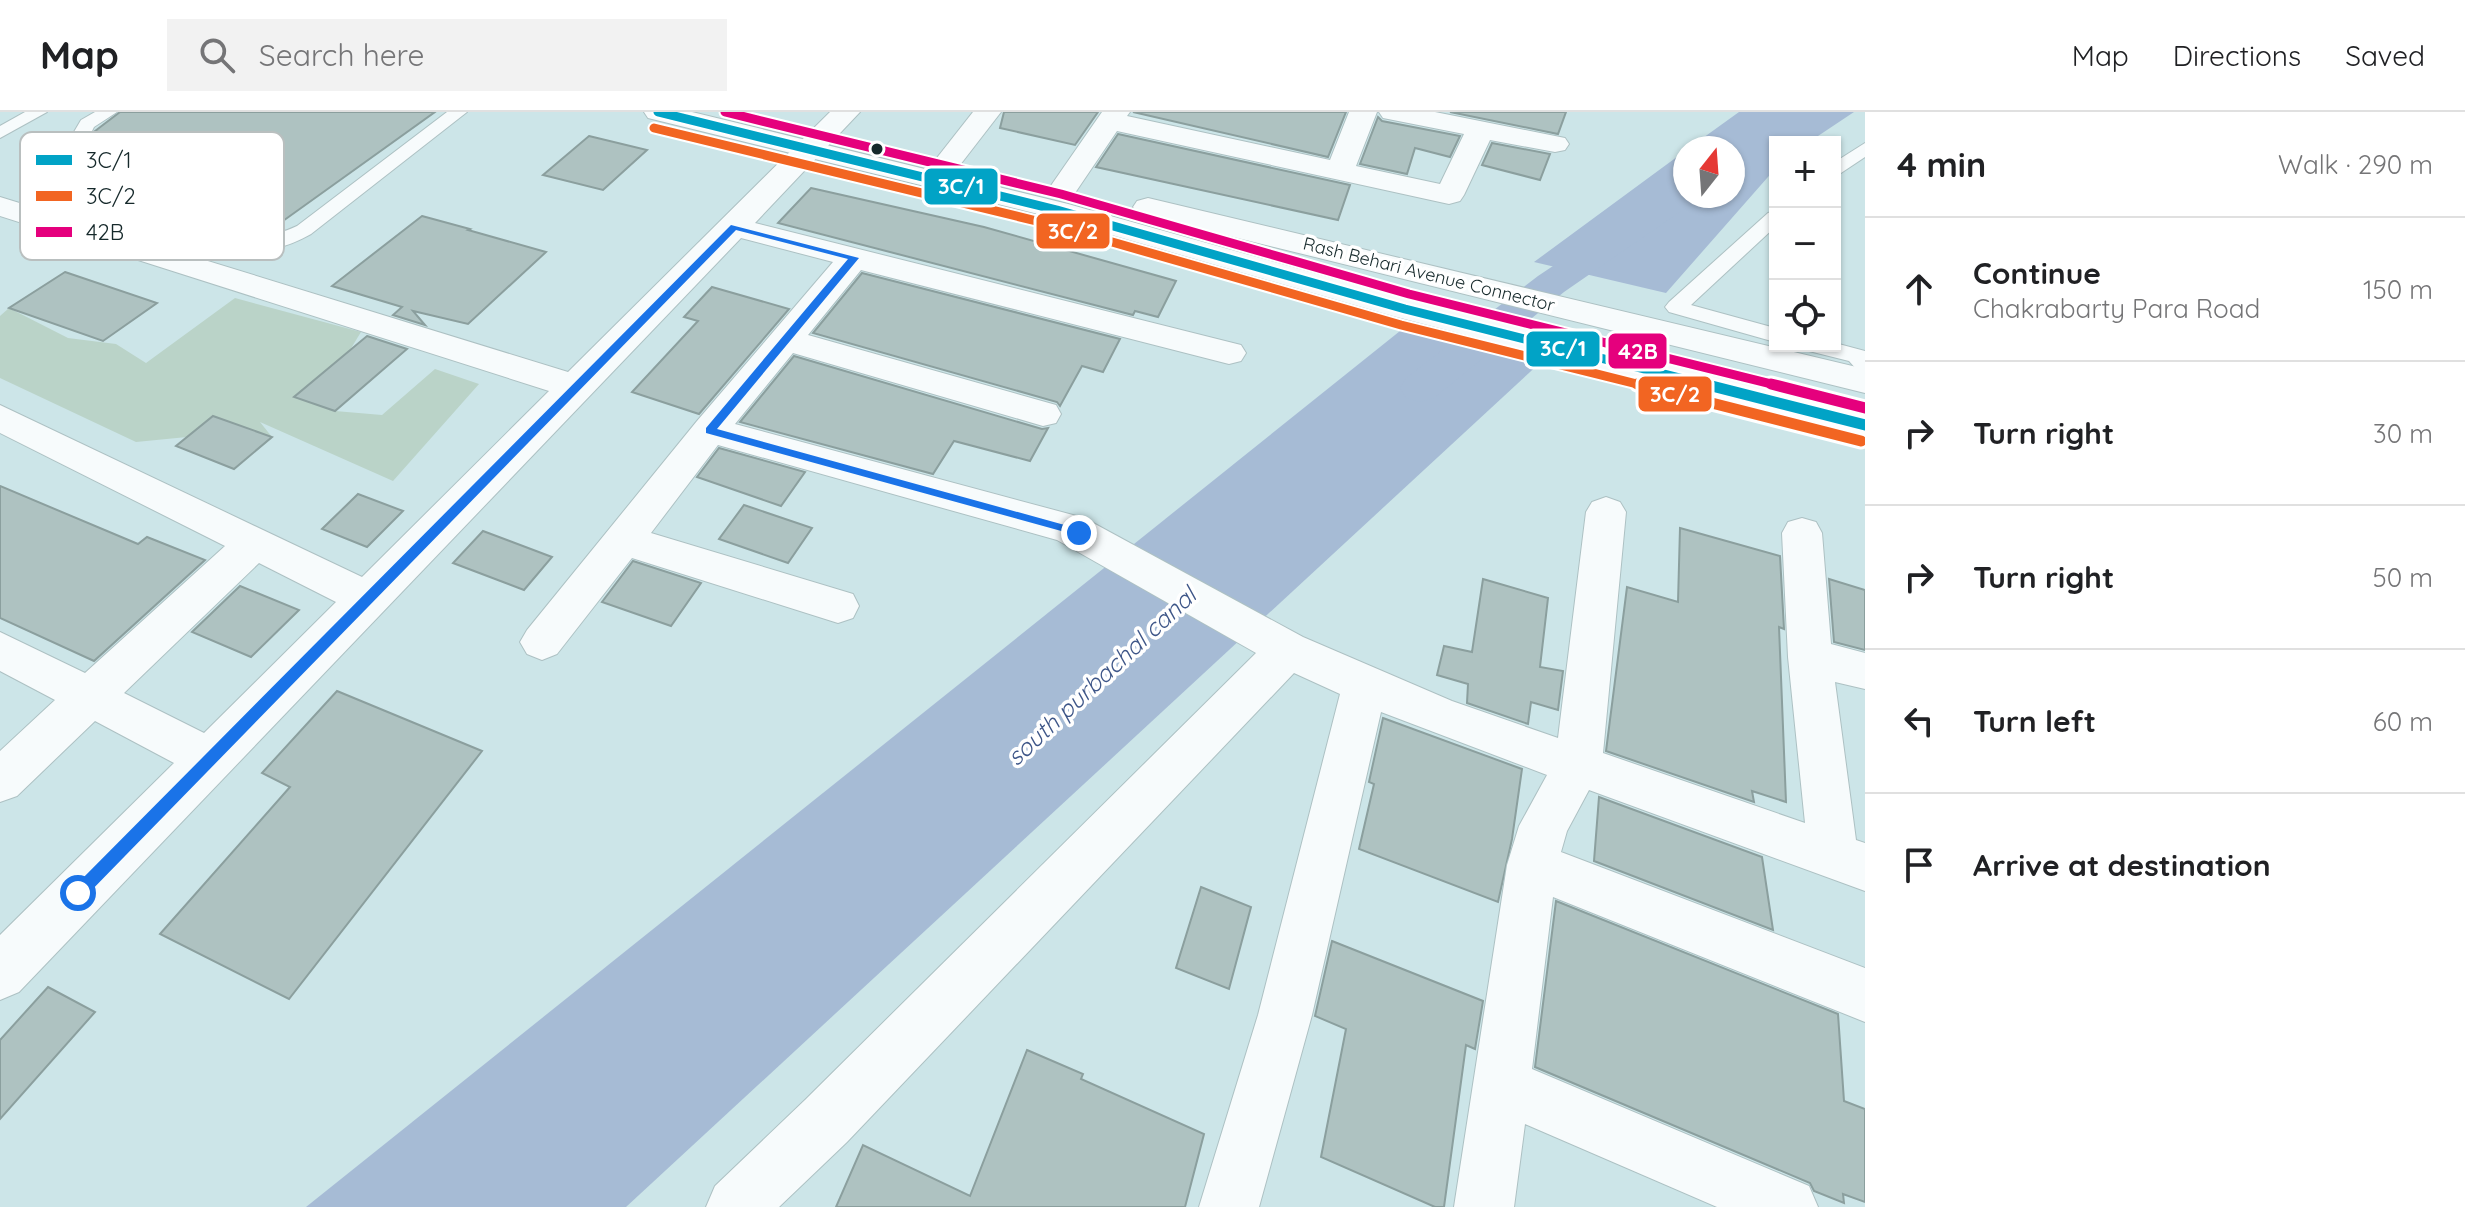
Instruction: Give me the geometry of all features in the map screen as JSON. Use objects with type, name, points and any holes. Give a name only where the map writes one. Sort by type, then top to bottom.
[{"type":"street","name":"Rash Behari Avenue Connector","points":[[658,112],[828,131],[1057,210],[1405,309],[1865,425]]},
{"type":"street","name":"Rash Behari Avenue Connector","points":[[753,112],[1865,381]]},
{"type":"street","points":[[950,159],[987,112]]},
{"type":"street","points":[[1340,171],[1363,112]]},
{"type":"street","points":[[1393,112],[1555,144]]},
{"type":"street","points":[[1065,187],[1113,116],[1449,195],[1481,129]]},
{"type":"street","points":[[0,973],[828,131]]},
{"type":"street","points":[[0,206],[20,212]]},
{"type":"street","points":[[734,227],[1229,353]]},
{"type":"street","points":[[542,642],[710,430],[854,258]]},
{"type":"street","points":[[172,260],[577,387]]},
{"type":"street","points":[[786,340],[1043,414]]},
{"type":"street","points":[[6,428],[369,599]]},
{"type":"street","points":[[710,430],[1079,533],[1288,650],[1365,685],[1438,716],[1849,862]]},
{"type":"street","points":[[1484,1207],[1532,865],[1544,826],[1578,765],[1606,512]]},
{"type":"street","points":[[1802,533],[1810,657],[1849,862]]},
{"type":"street","points":[[623,540],[838,606]]},
{"type":"street","points":[[0,781],[253,544]]},
{"type":"street","points":[[0,650],[212,760]]},
{"type":"street","points":[[736,1207],[826,1121],[1288,650]]},
{"type":"street","points":[[1810,657],[1865,671]]},
{"type":"street","points":[[1229,1207],[1285,1015],[1365,685]]},
{"type":"street","points":[[1532,865],[1865,995]]},
{"type":"street","points":[[1501,1085],[1788,1207]]},
{"type":"lane","points":[[0,133],[38,112]]},
{"type":"lane","points":[[83,132],[87,124],[108,112]]},
{"type":"lane","points":[[284,239],[304,230],[458,112]]},
{"type":"lane","points":[[1841,166],[1865,148]]},
{"type":"lane","points":[[1769,222],[1676,307],[1769,333]]},
{"type":"lane","points":[[1841,352],[1857,356],[1865,365]]},
{"type":"green space","points":[[235,298],[361,332],[350,350],[302,392],[335,411],[382,415],[435,369],[479,384],[393,481],[260,422],[272,437],[213,416],[187,437],[136,442],[0,378],[0,316],[9,308],[68,338],[116,344],[146,363]]},
{"type":"water","points":[[1739,112],[1854,112],[1818,136],[1769,136],[1769,176],[1745,203],[1745,136],[1706,136]]},
{"type":"water","points":[[1673,160],[1673,208],[1741,208],[1666,293],[1534,262]]},
{"type":"water","points":[[1405,327],[1542,361],[626,1207],[306,1207]]},
{"type":"building","points":[[120,112],[435,112],[284,220],[284,132],[95,131]]},
{"type":"building","points":[[1004,112],[1098,112],[1075,145],[1000,128]]},
{"type":"building","points":[[1133,112],[1346,112],[1328,157]]},
{"type":"building","points":[[1450,112],[1566,112],[1558,134]]},
{"type":"building","points":[[1378,117],[1382,121],[1460,136],[1450,157],[1415,148],[1407,174],[1360,164]]},
{"type":"building","points":[[1118,134],[1350,185],[1338,220],[1096,167]]},
{"type":"building","points":[[589,136],[647,150],[603,190],[543,175]]},
{"type":"building","points":[[1492,143],[1550,154],[1540,180],[1482,165]]},
{"type":"building","points":[[811,188],[984,227],[1176,281],[1158,317],[1135,311],[1133,315],[778,223]]},
{"type":"building","points":[[422,216],[546,252],[468,324],[413,311],[425,325],[393,315],[402,307],[332,286]]},
{"type":"building","points":[[65,272],[157,303],[103,341],[9,308]]},
{"type":"building","points":[[862,273],[1120,339],[1103,372],[1082,366],[1060,406],[1057,402],[813,333]]},
{"type":"building","points":[[712,287],[789,309],[699,414],[632,392],[698,321],[684,317]]},
{"type":"building","points":[[367,336],[407,349],[335,411],[294,397]]},
{"type":"building","points":[[794,356],[1042,429],[1048,428],[1030,461],[954,441],[933,474],[740,422]]},
{"type":"building","points":[[213,416],[272,437],[234,469],[176,446]]},
{"type":"building","points":[[719,448],[805,472],[781,506],[697,477]]},
{"type":"building","points":[[0,486],[138,544],[147,537],[205,560],[94,661],[0,618]]},
{"type":"building","points":[[358,494],[403,511],[367,547],[322,529]]},
{"type":"building","points":[[744,505],[812,528],[788,563],[719,539]]},
{"type":"building","points":[[1680,528],[1780,556],[1784,629],[1779,627],[1786,802],[1752,791],[1754,802],[1606,751],[1627,587],[1678,602]]},
{"type":"building","points":[[483,531],[552,557],[524,590],[453,563]]},
{"type":"building","points":[[633,561],[701,583],[671,626],[602,602]]},
{"type":"building","points":[[1483,579],[1548,598],[1540,667],[1563,671],[1558,710],[1531,702],[1528,724],[1467,703],[1468,684],[1437,675],[1444,646],[1472,652]]},
{"type":"building","points":[[1829,579],[1865,590],[1865,650],[1834,642]]},
{"type":"building","points":[[240,586],[299,610],[251,657],[192,632]]},
{"type":"building","points":[[337,691],[482,751],[289,999],[160,934],[290,787],[262,773]]},
{"type":"building","points":[[1383,718],[1522,769],[1512,839],[1498,902],[1359,849],[1374,784],[1369,782]]},
{"type":"building","points":[[1599,797],[1762,857],[1773,930],[1594,861]]},
{"type":"building","points":[[1201,887],[1251,907],[1229,989],[1176,968]]},
{"type":"building","points":[[1556,901],[1838,1014],[1844,1101],[1865,1109],[1865,1202],[1843,1194],[1844,1203],[1814,1191],[1810,1183],[1535,1067]]},
{"type":"building","points":[[1332,941],[1483,1001],[1475,1049],[1466,1045],[1444,1207],[1435,1207],[1321,1157],[1346,1029],[1315,1016]]},
{"type":"building","points":[[48,987],[95,1012],[0,1119],[0,1040]]},
{"type":"building","points":[[1027,1050],[1083,1074],[1081,1079],[1204,1134],[1185,1207],[836,1207],[863,1145],[970,1196]]},
{"type":"waterway","name":"south purbachal canal","points":[[1420,388],[1551,284],[1673,201]]},
{"type":"transit line","name":"3C/1","points":[[658,112],[1057,210],[1405,309],[1865,425]]},
{"type":"transit line","name":"42B","points":[[725,112],[1061,194],[1409,294],[1865,408]]},
{"type":"transit line","name":"3C/2","points":[[654,128],[1053,225],[1401,325],[1861,441]]},
{"type":"route","points":[[78,893],[734,227],[854,258],[710,430],[1079,533]]}]
